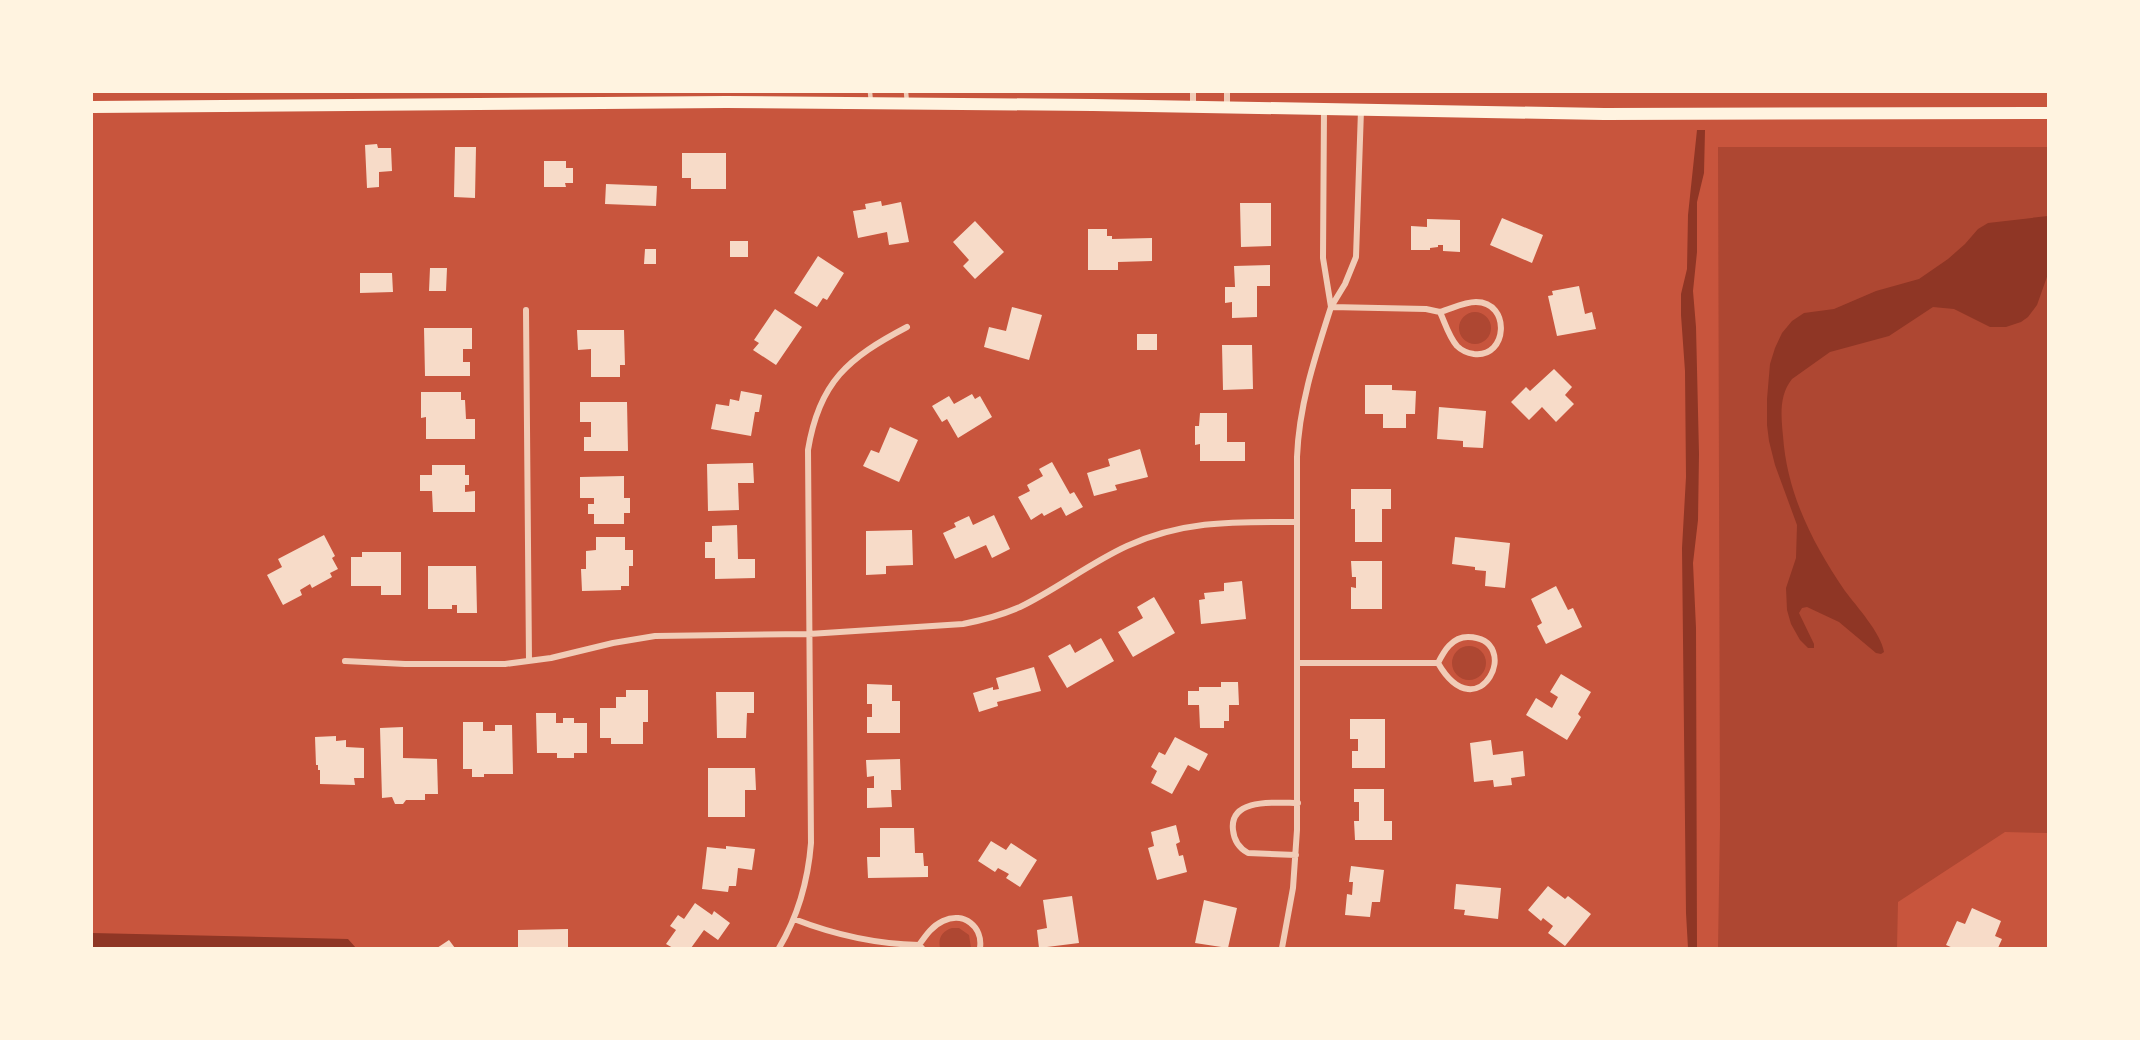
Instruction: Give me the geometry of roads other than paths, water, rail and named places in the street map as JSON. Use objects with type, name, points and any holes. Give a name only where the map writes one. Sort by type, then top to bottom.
[{"type":"main road","points":[[92,107],[603,97],[907,97],[1227,107],[1604,114],[2049,113]]},
{"type":"street","points":[[1193,106],[1194,92]]},
{"type":"street","points":[[1227,92],[1227,107]]},
{"type":"street","points":[[1324,109],[1323,258],[1330,307]]},
{"type":"street","points":[[1282,948],[1293,888],[1298,803],[1297,457],[1300,413],[1330,307],[1345,284],[1356,257],[1361,110]]},
{"type":"street","points":[[1330,307],[1426,309],[1440,312],[1470,303],[1486,304],[1499,315],[1502,323],[1500,339],[1496,346],[1480,354],[1464,351],[1452,338],[1440,312]]},
{"type":"street","points":[[526,310],[529,661]]},
{"type":"street","points":[[779,948],[794,919],[803,892],[811,843],[808,450],[814,418],[825,393],[850,362],[875,344],[907,327]]},
{"type":"street","points":[[345,661],[493,664],[529,661],[655,636],[809,634],[946,627],[983,620],[1019,607],[1124,548],[1165,531],[1212,523],[1297,522]]},
{"type":"street","points":[[1467,637],[1482,640],[1489,646],[1495,660],[1495,667],[1488,680],[1477,688],[1468,689],[1454,683],[1446,676],[1438,663],[1445,648],[1467,637]]},
{"type":"street","points":[[1298,663],[1438,663]]},
{"type":"street","points":[[1296,855],[1248,852],[1241,849],[1236,842],[1232,827],[1239,812],[1248,806],[1298,803]]},
{"type":"street","points":[[794,919],[862,940],[921,947],[928,932],[936,925],[954,917],[963,918],[979,931],[980,948]]}]
